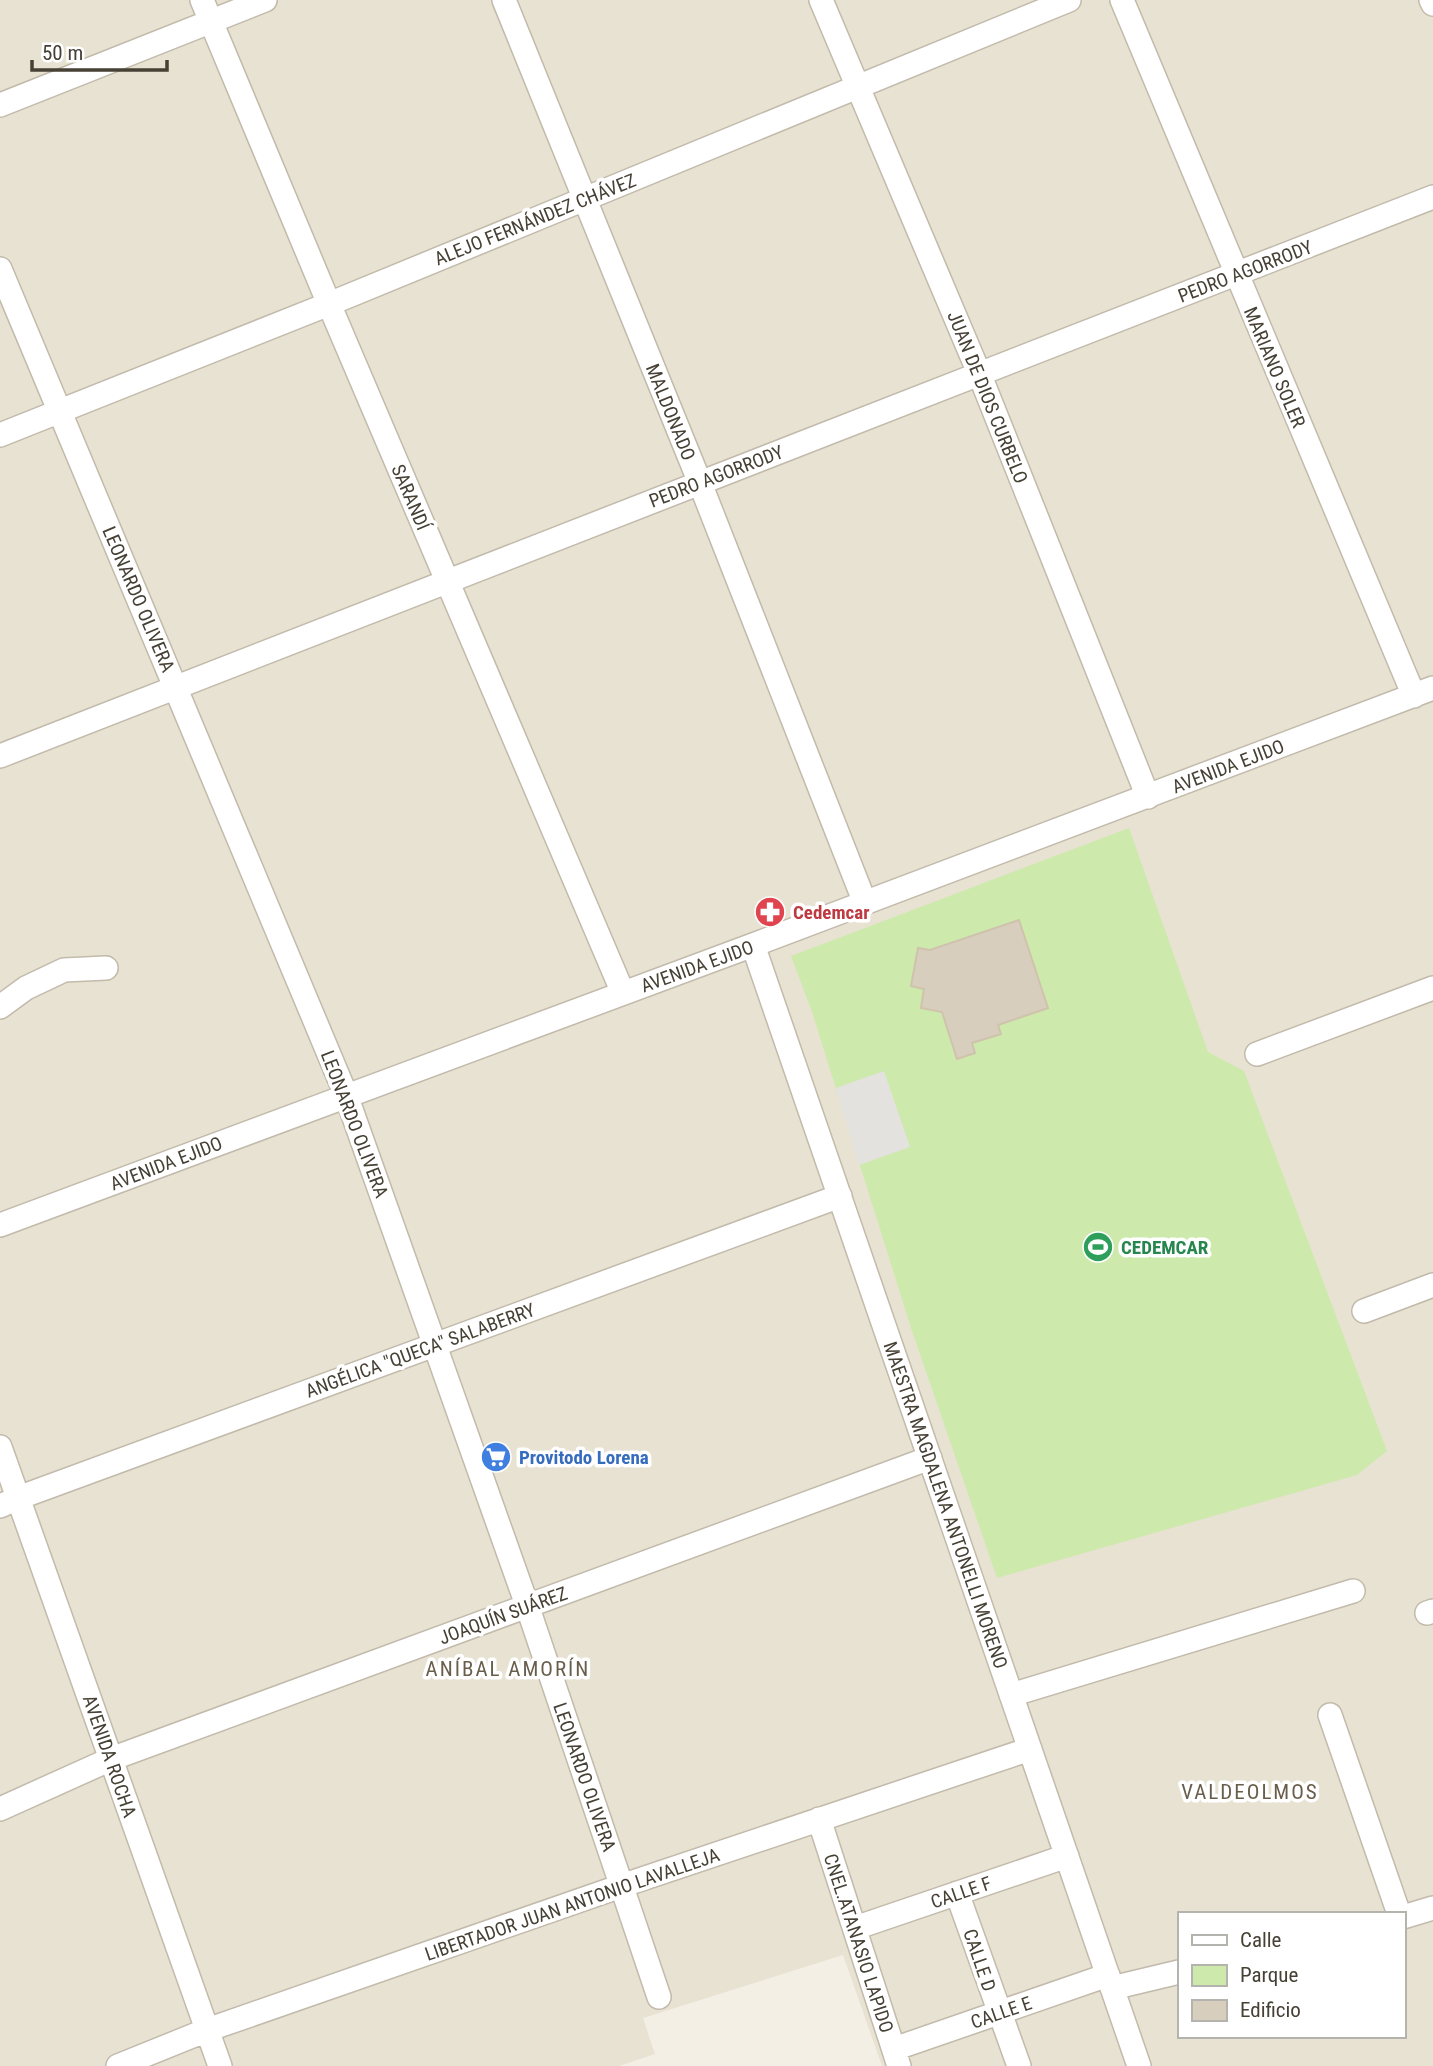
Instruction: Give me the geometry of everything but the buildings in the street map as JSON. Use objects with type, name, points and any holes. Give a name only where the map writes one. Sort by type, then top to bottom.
[{"type":"street","name":"SARANDÍ","points":[[202,0],[623,993]]},
{"type":"street","points":[[0,105],[265,0]]},
{"type":"street","name":"MALDONADO","points":[[504,0],[700,483],[865,903]]},
{"type":"street","name":"JUAN DE DIOS CURBELO","points":[[821,0],[979,373],[1148,797]]},
{"type":"street","name":"ALEJO FERNÁNDEZ CHÁVEZ","points":[[0,435],[329,304],[1069,0]]},
{"type":"street","name":"MARIANO SOLER","points":[[1122,0],[1236,274],[1424,692]]},
{"type":"street","name":"PEDRO AGORRODY","points":[[0,756],[1433,197]]},
{"type":"street","name":"LEONARDO OLIVERA","points":[[0,269],[346,1095],[527,1605],[659,1997]]},
{"type":"street","name":"AVENIDA EJIDO","points":[[0,1225],[1424,692]]},
{"type":"street","name":"MAESTRA MAGDALENA ANTONELLI MORENO","points":[[753,945],[1139,2066]]},
{"type":"street","points":[[0,1007],[26,988],[64,970],[106,968]]},
{"type":"street","points":[[1257,1054],[1433,988]]},
{"type":"street","name":"ANGÉLICA \"QUECA\" SALABERRY","points":[[9,1502],[840,1196]]},
{"type":"street","points":[[1364,1311],[1433,1285]]},
{"type":"street","name":"AVENIDA ROCHA","points":[[0,1447],[9,1502],[111,1759],[220,2066]]},
{"type":"street","name":"JOAQUÍN SUÁREZ","points":[[0,1809],[111,1759],[930,1458]]},
{"type":"street","points":[[1011,1695],[1353,1591]]},
{"type":"street","points":[[1330,1715],[1398,1912]]},
{"type":"street","name":"LIBERTADOR JUAN ANTONIO LAVALLEJA","points":[[118,2066],[207,2030],[621,1886],[1030,1749]]},
{"type":"street","name":"CNEL.ATANASIO LAPIDO","points":[[819,1819],[897,2057]]},
{"type":"street","name":"CALLE F","points":[[855,1928],[1067,1856]]},
{"type":"street","name":"CALLE D","points":[[957,1893],[1018,2066]]},
{"type":"street","points":[[1405,1916],[1433,1908]]},
{"type":"street","name":"CALLE E","points":[[897,2057],[999,2013],[1110,1982],[1178,1972]]},
{"type":"shaded area","points":[[0,0],[1433,0],[1433,2066],[882,2066],[843,1955],[643,2018],[655,2054],[619,2066],[0,2066]]},
{"type":"shaded area","points":[[884,1071],[910,1147],[859,1165],[836,1088]]},
{"type":"green space","name":"CEDEMCAR","points":[[1129,828],[1208,1052],[1244,1071],[1387,1451],[1357,1475],[997,1578],[911,1328],[812,1012],[791,956]]},
{"type":"place","name":"Cedemcar","points":[[770,912]]},
{"type":"place","name":"CEDEMCAR","points":[[1098,1247]]},
{"type":"place","name":"Provitodo Lorena","points":[[496,1457]]},
{"type":"district","name":"ANÍBAL AMORÍN","points":[[508,1669]]},
{"type":"district","name":"VALDEOLMOS","points":[[1250,1792]]}]
